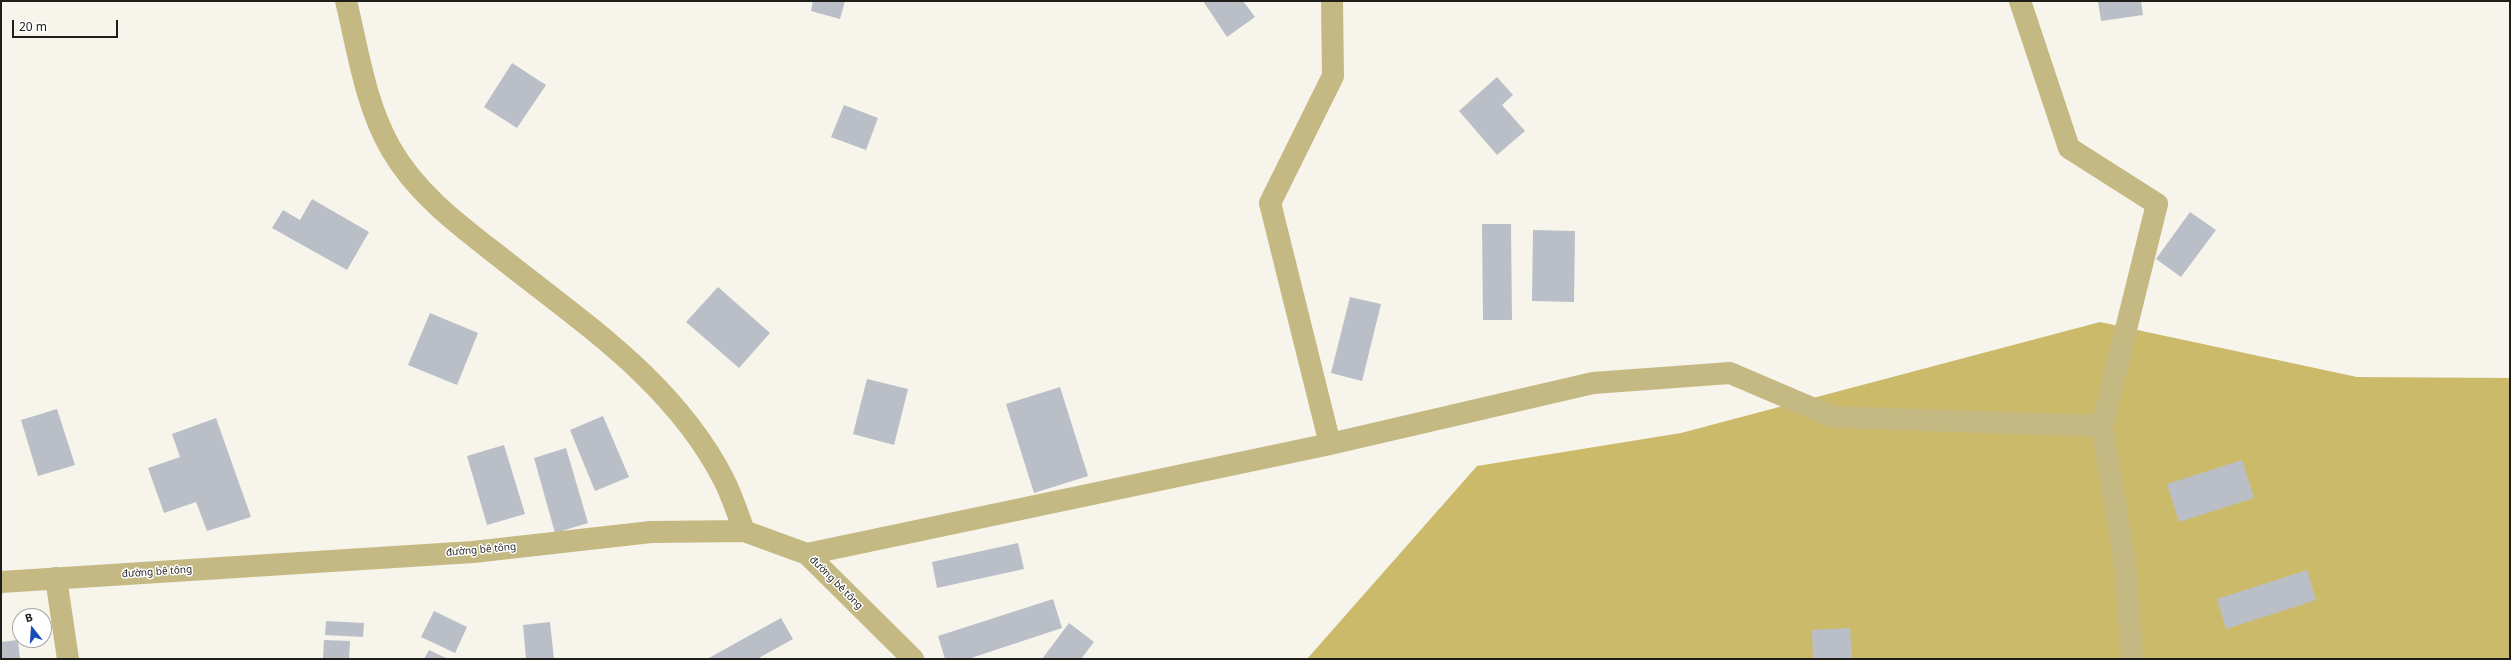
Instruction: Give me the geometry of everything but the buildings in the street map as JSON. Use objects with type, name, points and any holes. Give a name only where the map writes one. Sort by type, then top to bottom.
[{"type":"street","points":[[346,1],[369,98],[390,148],[416,186],[452,220],[613,346],[651,380],[681,414],[707,450],[724,480],[744,531]]},
{"type":"street","points":[[1330,444],[1270,203],[1333,76],[1332,1]]},
{"type":"street","points":[[2020,1],[2069,148],[2157,204],[2102,426],[2125,564],[2132,659]]},
{"type":"street","points":[[807,554],[1330,444],[1593,383],[1730,373],[1833,417],[2102,426]]},
{"type":"street","name":"đường bê tông","points":[[1,582],[473,552],[651,532],[744,531],[807,554],[913,659]]},
{"type":"street","points":[[56,578],[68,659]]},
{"type":"shaded area","points":[[2100,322],[2357,377],[2510,378],[2510,659],[1307,659],[1477,466],[1681,433]]}]
